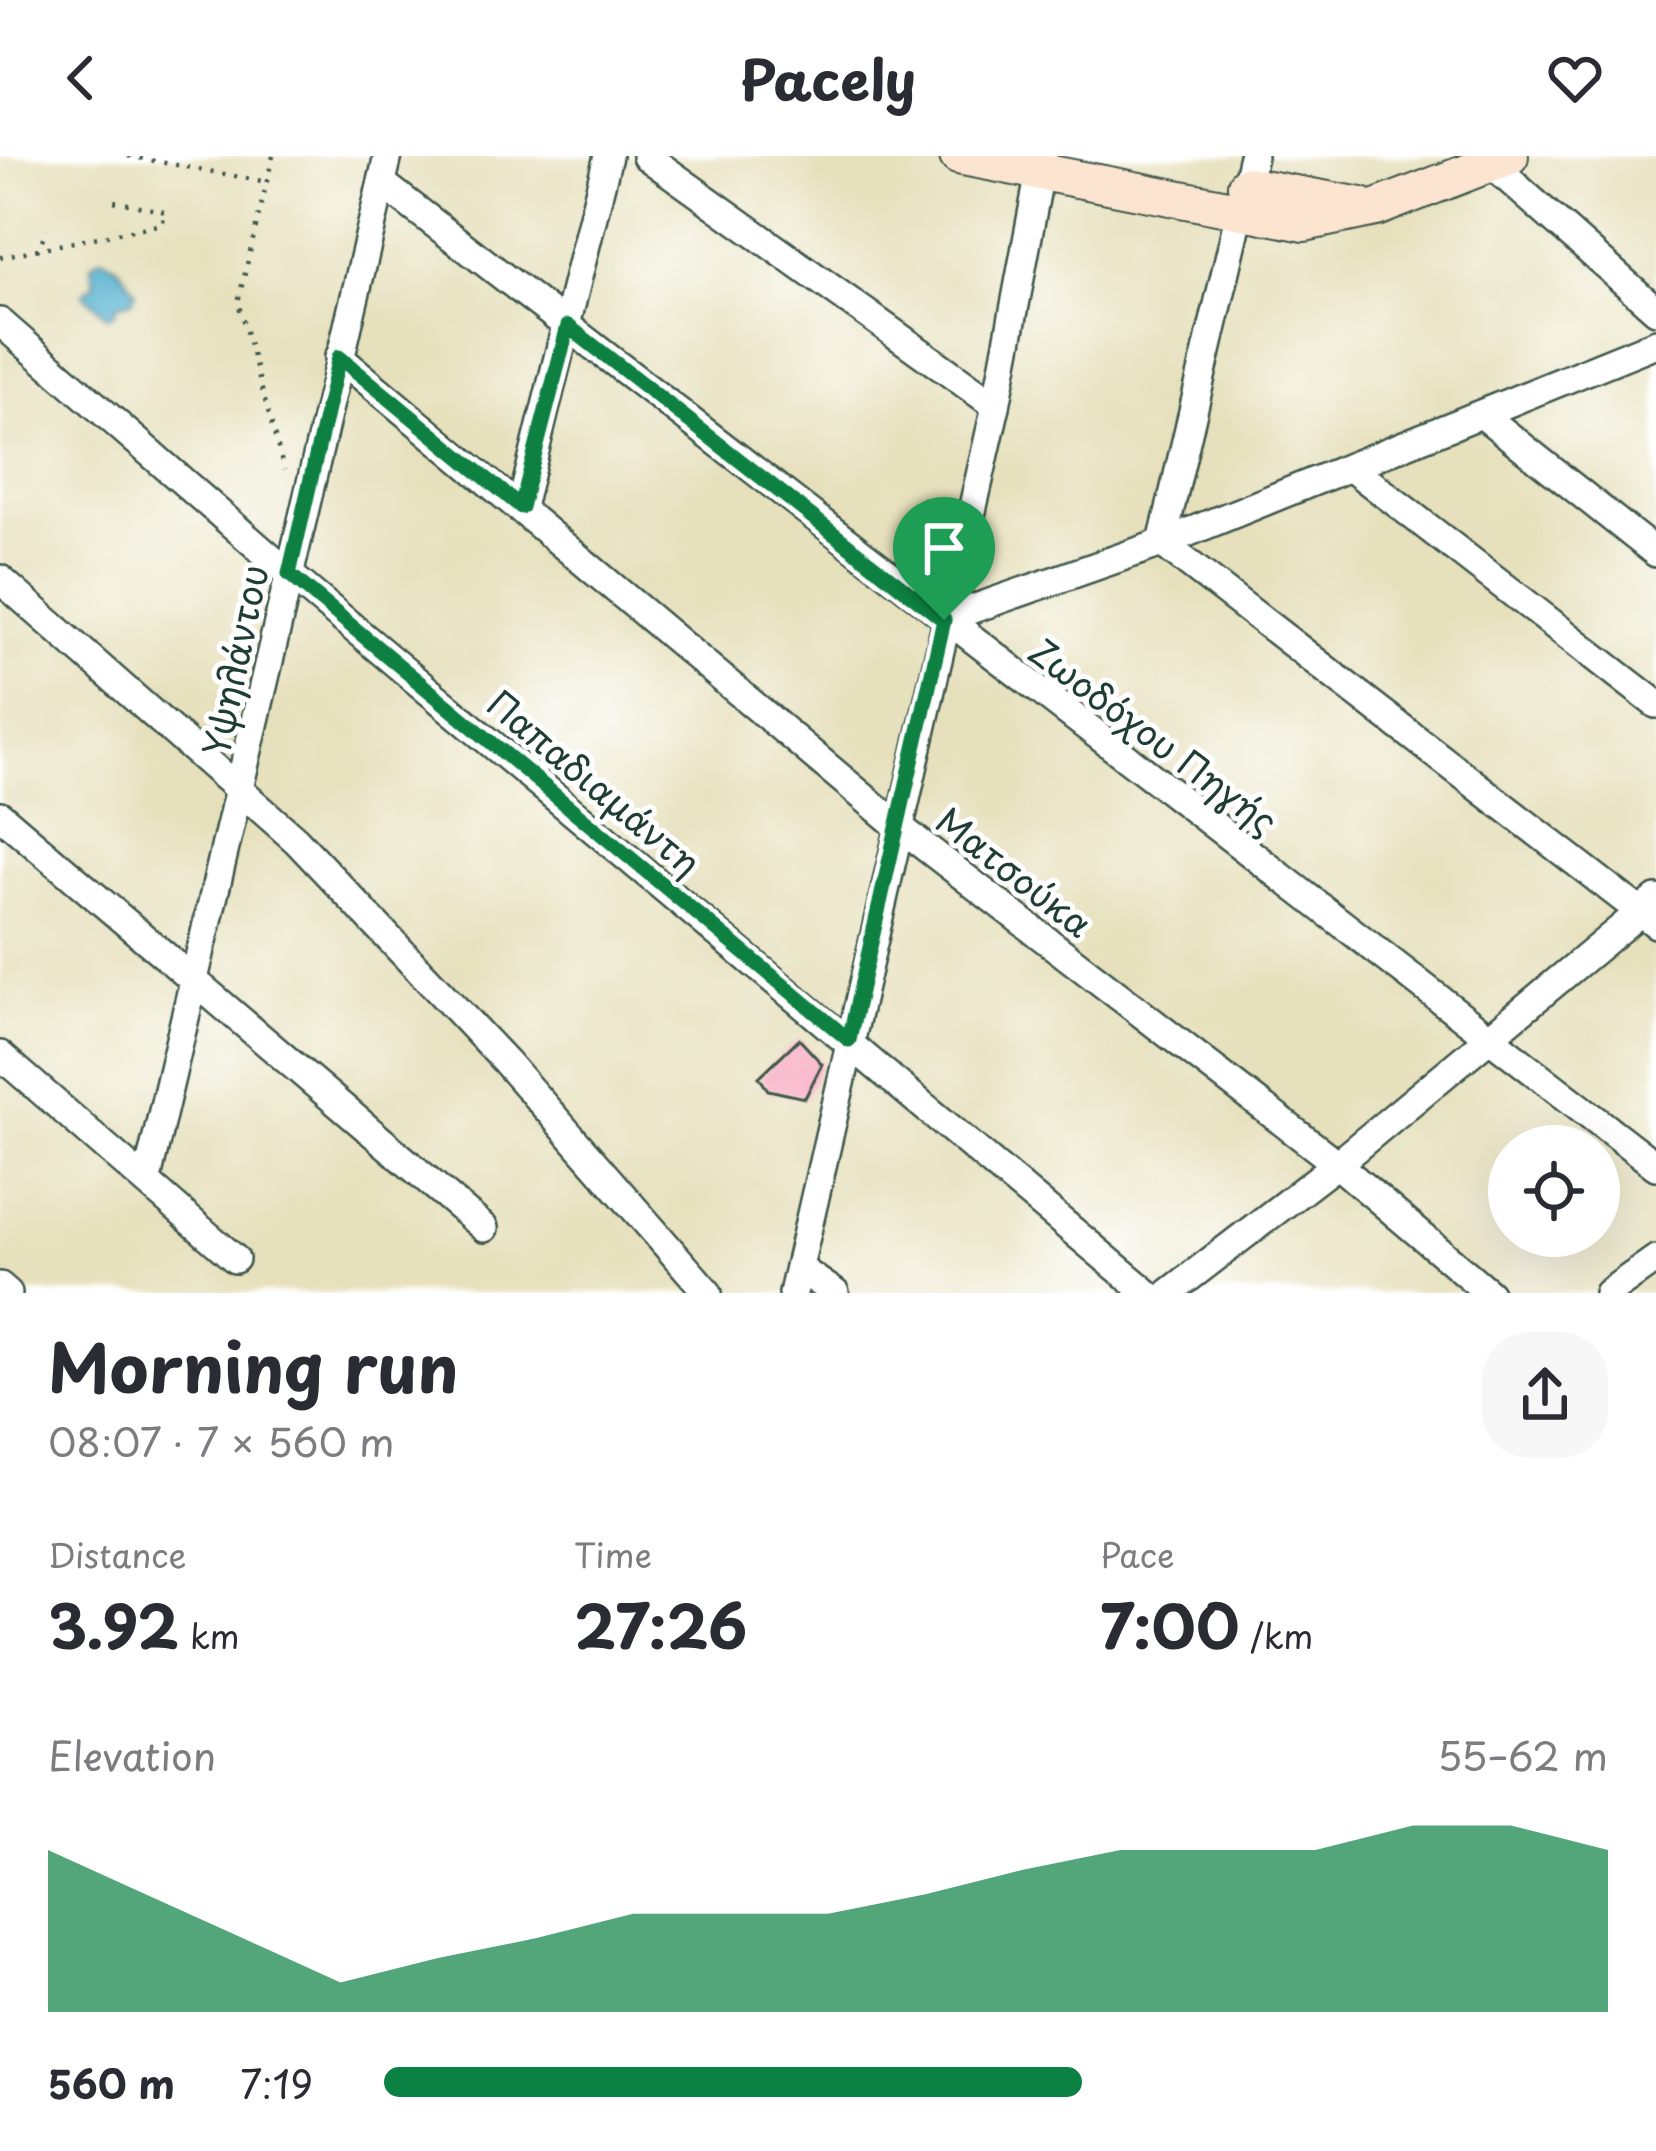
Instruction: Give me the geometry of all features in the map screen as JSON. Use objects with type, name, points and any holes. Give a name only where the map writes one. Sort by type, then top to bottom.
[{"type":"street","points":[[521,507],[608,156]]},
{"type":"street","points":[[646,156],[996,406]]},
{"type":"street","points":[[958,156],[1252,176],[1305,223],[1376,208],[1501,160],[1656,310]]},
{"type":"street","points":[[835,1293],[796,1280],[996,406],[1041,165]]},
{"type":"street","name":"Ζωοδόχου Πηγής","points":[[385,170],[568,326],[1656,1166]]},
{"type":"street","name":"Υψηλάντου","points":[[147,1179],[243,788],[385,170]]},
{"type":"street","points":[[1162,543],[1252,176]]},
{"type":"street","name":"Παπαδιαμάντη","points":[[0,322],[289,574],[1147,1293]]},
{"type":"street","points":[[944,620],[1162,543],[1656,343]]},
{"type":"street","name":"Ματσούκα","points":[[339,357],[898,826],[1337,1165],[1489,1293]]},
{"type":"street","points":[[1484,416],[1656,553]]},
{"type":"street","points":[[1350,467],[1656,704]]},
{"type":"street","points":[[1162,543],[1651,912],[1337,1165],[1169,1293]]},
{"type":"street","points":[[0,579],[243,788],[506,1062],[708,1293]]},
{"type":"street","points":[[0,815],[484,1228]]},
{"type":"street","points":[[0,1055],[235,1259]]},
{"type":"street","points":[[1608,1293],[1656,1259]]},
{"type":"street","points":[[0,1286],[8,1293]]},
{"type":"path","points":[[128,156],[267,182]]},
{"type":"path","points":[[272,156],[238,302],[256,353],[291,502],[302,518]]},
{"type":"path","points":[[0,257],[162,224],[166,212],[109,200]]},
{"type":"path","points":[[37,251],[47,230]]},
{"type":"water","points":[[102,257],[118,267],[136,291],[132,301],[117,304],[115,313],[107,316],[83,293],[95,283],[91,265]]},
{"type":"building","points":[[799,1039],[822,1064],[805,1098],[768,1090],[759,1077]]},
{"type":"route","points":[[568,326],[944,620],[849,1040],[289,574],[339,357],[521,507],[568,326]]}]
